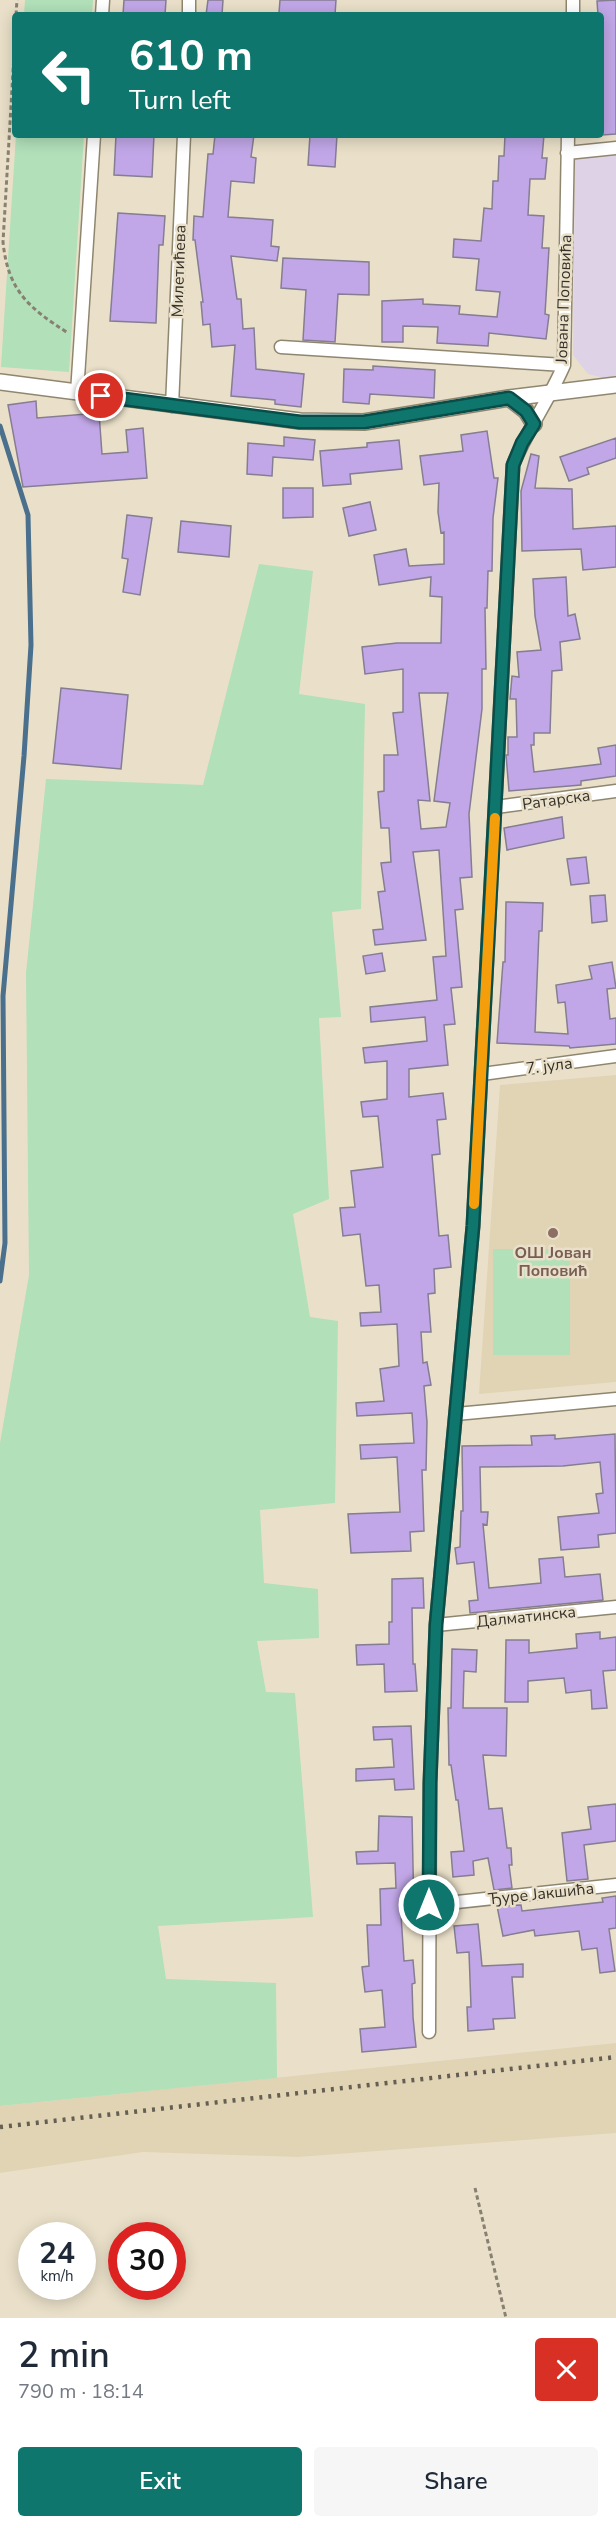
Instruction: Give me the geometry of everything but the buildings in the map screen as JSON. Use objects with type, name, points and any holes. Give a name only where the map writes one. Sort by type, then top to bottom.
[{"type":"street","points":[[77,393],[94,138]]},
{"type":"street","name":"Милетићева","points":[[172,406],[184,138]]},
{"type":"street","name":"Јована Поповића","points":[[429,2032],[430,1783],[436,1625],[473,1226],[513,465],[522,443],[553,392],[564,365],[568,138]]},
{"type":"street","points":[[567,153],[616,148]]},
{"type":"street","points":[[282,347],[564,365]]},
{"type":"street","points":[[7,383],[300,422],[364,422],[509,398],[616,385]]},
{"type":"street","points":[[509,398],[526,411],[534,424]]},
{"type":"street","name":"Ратарска","points":[[496,807],[616,791]]},
{"type":"street","name":"7. јула","points":[[482,1074],[616,1056]]},
{"type":"street","points":[[456,1414],[616,1399]]},
{"type":"street","name":"Далматинска","points":[[436,1625],[616,1607]]},
{"type":"street","name":"Ђуре Јакшића","points":[[429,1905],[616,1885]]},
{"type":"path","points":[[12,89],[3,242],[5,265],[13,283],[28,304],[80,341]]},
{"type":"path","points":[[475,2188],[506,2318]]},
{"type":"shaded area","points":[[616,152],[616,378],[608,379],[588,374],[573,355],[575,156]]},
{"type":"shaded area","name":"ОШ Јован Поповић","points":[[616,1075],[616,1382],[479,1394],[500,1085]]},
{"type":"shaded area","points":[[616,2043],[616,2133],[298,2157],[143,2152],[0,2173],[0,2106]]},
{"type":"green space","points":[[25,0],[93,0],[92,12],[24,12]]},
{"type":"green space","points":[[16,138],[84,138],[69,372],[1,367]]},
{"type":"green space","points":[[259,564],[313,571],[299,694],[365,704],[361,909],[332,912],[341,1017],[319,1018],[329,1199],[293,1214],[310,1317],[338,1321],[335,1503],[260,1510],[264,1583],[318,1589],[319,1638],[257,1641],[266,1692],[295,1693],[313,1917],[158,1926],[166,1979],[276,1983],[277,2078],[0,2106],[0,1443],[29,1275],[26,973],[46,779],[203,785]]},
{"type":"green space","points":[[493,1249],[570,1249],[570,1355],[493,1355]]},
{"type":"waterway","points":[[0,426],[28,515],[31,645],[24,756],[3,996],[5,1243],[0,1281]]},
{"type":"railway","points":[[0,2127],[616,2057]]},
{"type":"slow traffic","points":[[474,1204],[495,818]]},
{"type":"place","name":"ОШ Јован Поповић","points":[[553,1233]]},
{"type":"route","points":[[101,396],[300,422],[364,422],[509,398],[526,411],[534,424],[522,443],[513,465],[473,1226],[436,1625],[430,1783],[429,1905]]}]
